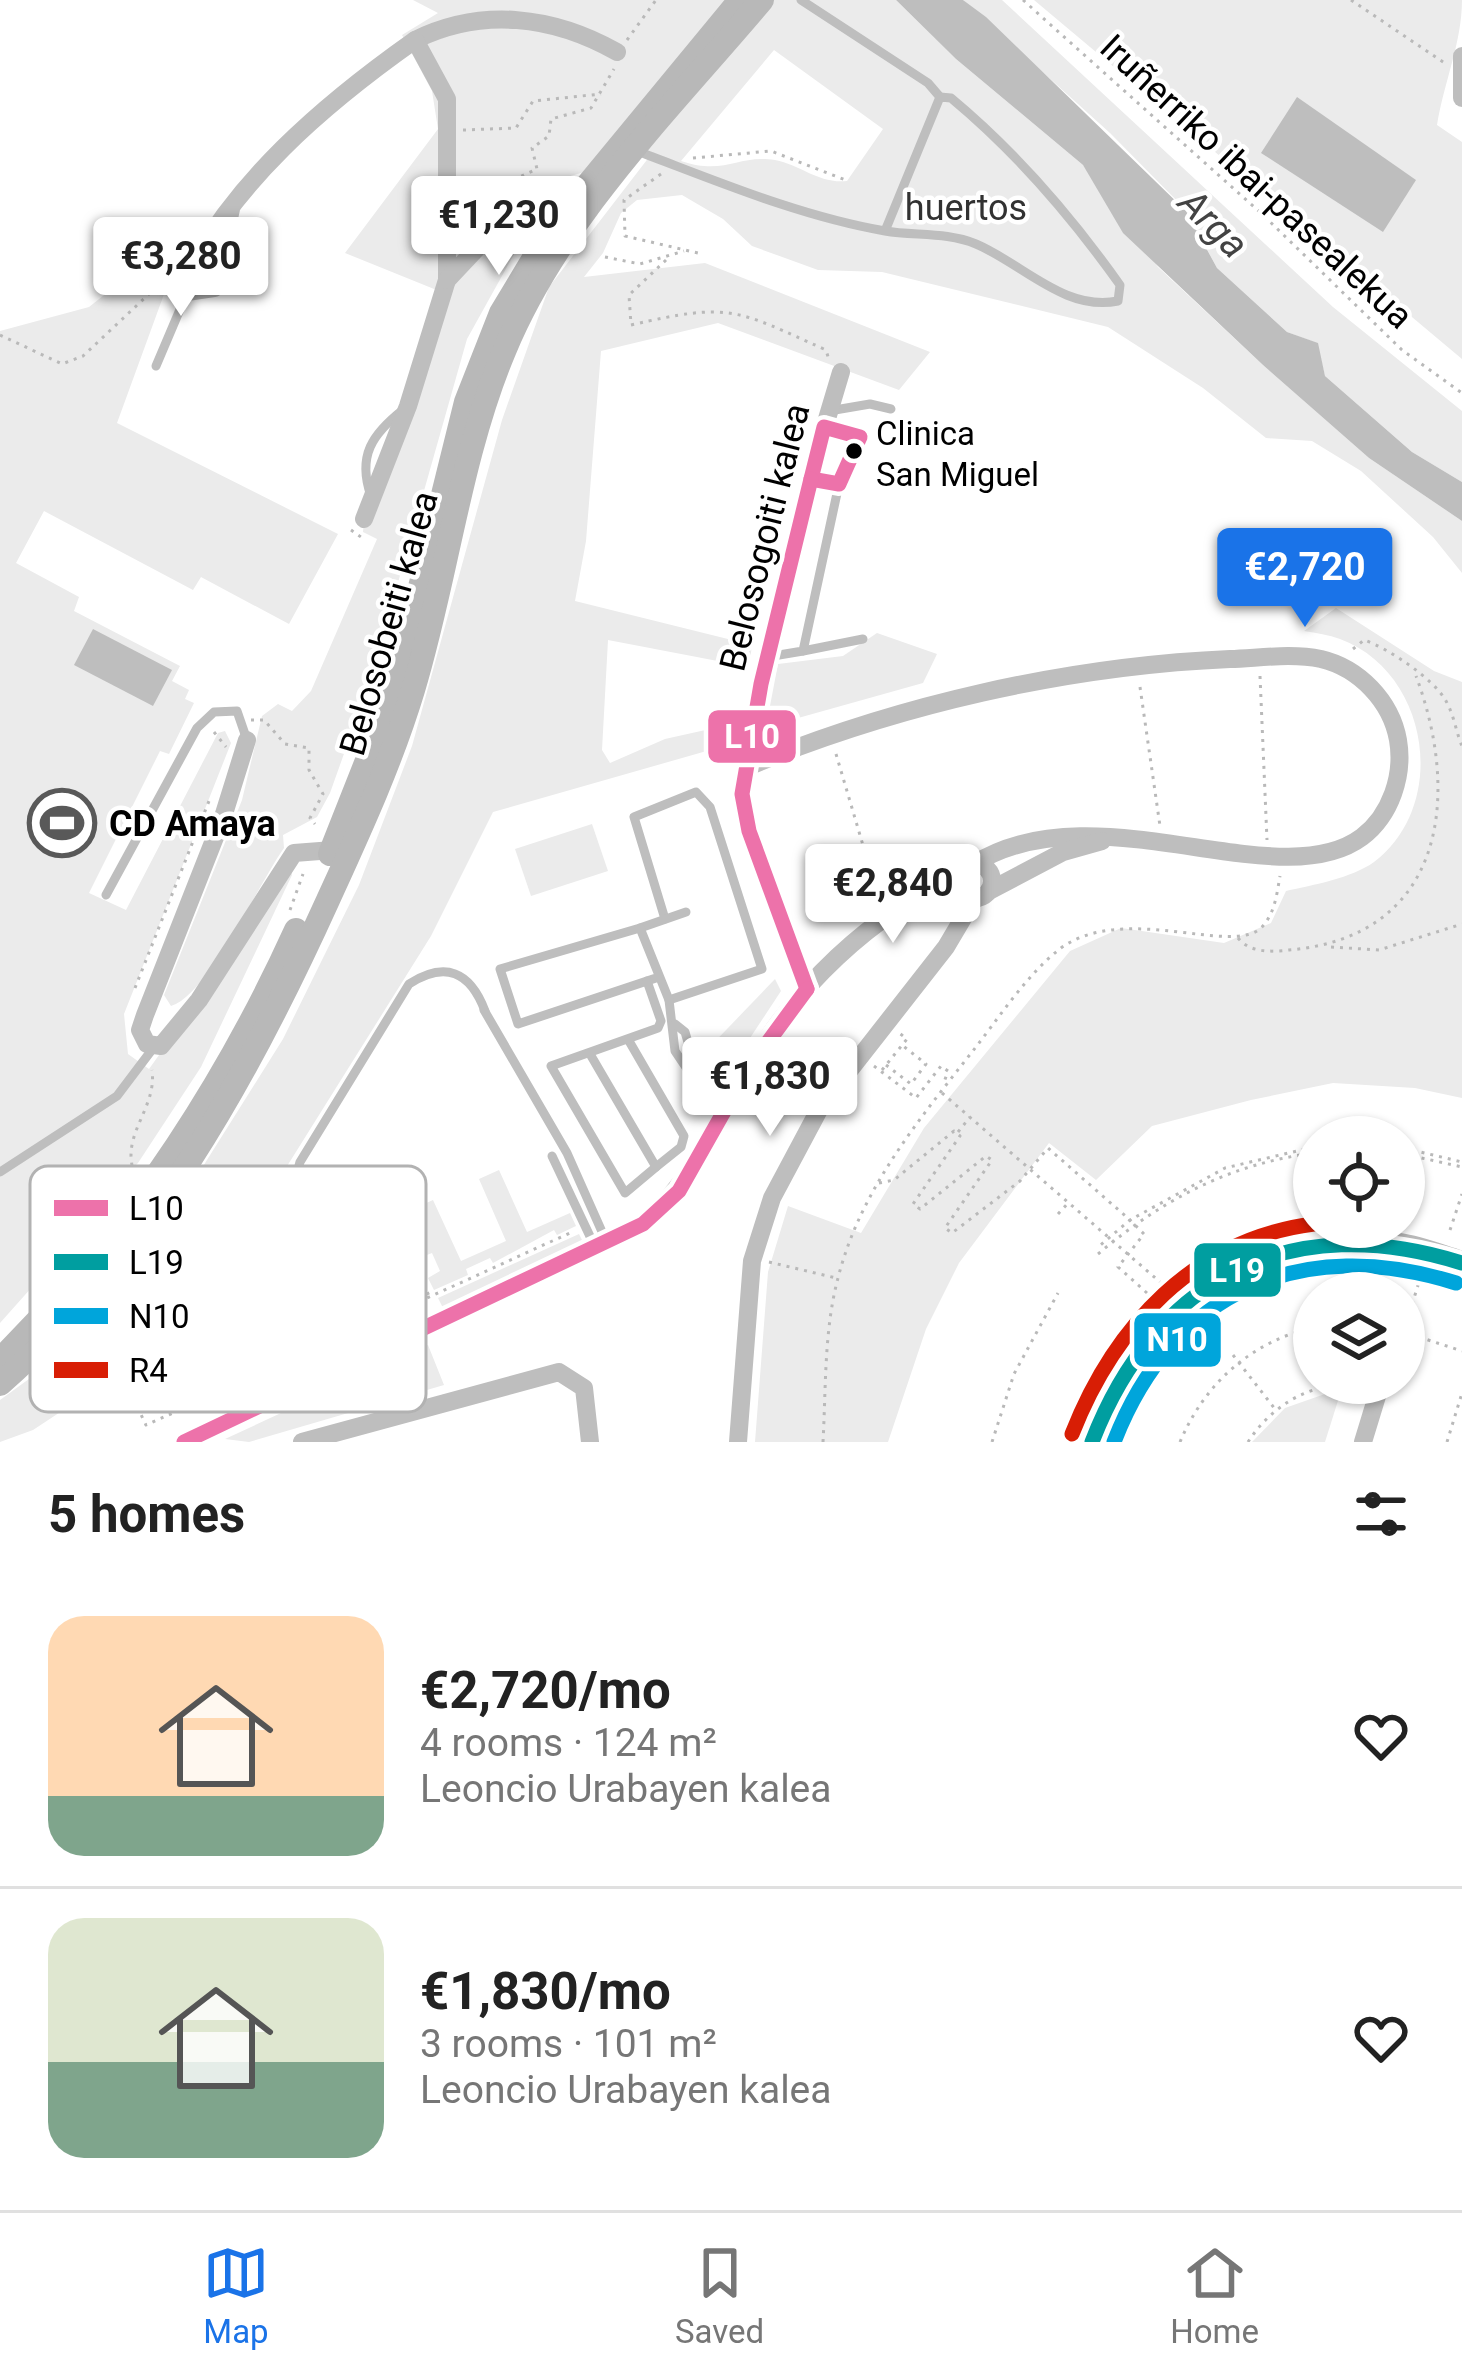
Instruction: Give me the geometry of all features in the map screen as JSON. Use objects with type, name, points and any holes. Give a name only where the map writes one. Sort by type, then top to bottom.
[{"type":"main road","name":"Belosobeiti kalea","points":[[162,1166],[202,1113],[251,1027],[333,850],[394,692],[477,371],[501,313],[552,228],[740,0]]},
{"type":"main road","name":"Belosobeiti kalea","points":[[187,1166],[265,1040],[394,745],[413,690],[483,407],[534,288],[637,151],[762,0]]},
{"type":"main road","points":[[1092,1442],[1105,1396],[1136,1350],[1185,1300],[1228,1271],[1280,1249],[1339,1241],[1400,1245],[1462,1263]]},
{"type":"main road","name":"Belosobeiti kalea","points":[[0,1360],[30,1328]]},
{"type":"main road","name":"Belosobeiti kalea","points":[[0,1384],[30,1358]]},
{"type":"street","points":[[184,288],[231,209],[267,163],[348,90],[415,40],[462,22],[522,20],[575,31],[617,52]]},
{"type":"street","name":"Belosobeiti kalea","points":[[364,520],[408,406],[447,280],[447,99],[415,40]]},
{"type":"street","points":[[1460,63],[1462,98]]},
{"type":"street","name":"Belosobeiti kalea","points":[[447,280],[513,210],[575,198]]},
{"type":"street","points":[[184,288],[214,288],[231,209]]},
{"type":"street","points":[[447,280],[466,273],[514,218],[539,216],[552,228]]},
{"type":"street","name":"Belosogoiti kalea","points":[[807,989],[749,831],[742,794],[767,657],[836,370]]},
{"type":"street","points":[[426,1328],[643,1224],[679,1191],[748,1070],[807,989],[890,912],[967,870],[1048,838],[1159,838],[1283,858],[1331,854],[1366,834],[1390,802],[1399,760],[1393,722],[1376,690],[1344,667],[1322,659],[1201,660],[1014,687],[895,717],[745,768]]},
{"type":"street","points":[[247,740],[140,1030],[154,1047],[170,1037],[225,962],[287,860],[300,850],[333,850]]},
{"type":"street","points":[[967,870],[961,891],[982,894],[1063,852],[1112,838]]},
{"type":"street","points":[[738,1442],[752,1261],[772,1198],[820,1108],[982,894],[991,874],[967,870]]},
{"type":"street","points":[[153,998],[160,1013],[183,1017]]},
{"type":"street","points":[[426,1408],[559,1372],[584,1388],[590,1442]]},
{"type":"street","points":[[1363,1442],[1375,1404]]},
{"type":"street","points":[[302,1442],[412,1412]]},
{"type":"street","points":[[184,1442],[244,1413]]},
{"type":"lane","points":[[637,151],[779,203],[885,231],[962,240],[1092,307],[1118,302],[1120,284],[1085,236],[979,122],[801,0]]},
{"type":"lane","points":[[885,231],[940,97]]},
{"type":"lane","points":[[156,365],[184,288]]},
{"type":"lane","points":[[826,419],[870,404],[892,409]]},
{"type":"lane","points":[[802,651],[839,484],[860,437],[826,419]]},
{"type":"lane","points":[[809,479],[839,484]]},
{"type":"lane","points":[[767,657],[863,639]]},
{"type":"lane","points":[[106,895],[197,728],[214,712],[237,711],[247,740]]},
{"type":"lane","points":[[665,919],[634,817],[696,792],[710,807],[762,969],[669,1000]]},
{"type":"lane","points":[[653,979],[518,1024],[500,969],[686,912]]},
{"type":"lane","points":[[629,1041],[684,1136],[680,1147],[625,1193],[551,1066],[590,1054],[629,1041],[652,1034],[661,1021],[640,928]]},
{"type":"lane","points":[[299,1166],[409,984],[427,972],[456,972],[470,980],[482,1009],[567,1153],[602,1246]]},
{"type":"lane","points":[[653,979],[669,1000],[675,1052],[721,1120]]},
{"type":"lane","points":[[0,1172],[117,1096],[154,1047]]},
{"type":"lane","points":[[590,1054],[656,1167]]},
{"type":"lane","points":[[552,1156],[602,1246]]},
{"type":"path","points":[[482,216],[506,183],[538,169],[532,148],[549,136],[550,119],[591,108],[617,52],[656,0]]},
{"type":"path","name":"Iruñerriko ibai-pasealekua","points":[[1023,0],[1228,182],[1402,350],[1462,393]]},
{"type":"path","points":[[1352,0],[1415,48],[1460,63]]},
{"type":"path","points":[[450,131],[516,128],[533,101],[601,94]]},
{"type":"path","points":[[685,169],[692,158],[771,151],[848,181]]},
{"type":"path","points":[[669,163],[624,200],[625,236],[698,253]]},
{"type":"path","points":[[686,250],[666,260],[629,295],[631,325],[720,308],[742,312],[826,350],[836,370]]},
{"type":"path","points":[[605,257],[640,264],[666,260]]},
{"type":"path","points":[[0,335],[62,364],[82,356],[150,292],[184,288]]},
{"type":"path","points":[[1353,650],[1364,640],[1383,646],[1444,698],[1462,746]]},
{"type":"path","points":[[1260,674],[1267,842]]},
{"type":"path","points":[[1416,676],[1441,727]]},
{"type":"path","points":[[1139,684],[1160,827]]},
{"type":"path","points":[[264,721],[285,744],[309,748],[309,770],[323,794],[310,818],[315,824]]},
{"type":"path","points":[[835,751],[878,896]]},
{"type":"path","points":[[1330,945],[1369,929],[1413,891],[1439,843]]},
{"type":"path","points":[[287,918],[302,882],[302,864]]},
{"type":"path","points":[[1238,938],[1264,926],[1280,876]]},
{"type":"path","points":[[823,1442],[838,1279],[877,1183],[940,1092],[1051,957],[1088,933],[1154,926],[1238,938],[1264,951],[1330,945],[1379,950],[1462,924]]},
{"type":"path","points":[[880,1071],[907,1039],[898,1032]]},
{"type":"path","points":[[886,1065],[911,1084],[926,1064],[902,1045]]},
{"type":"path","points":[[873,1065],[916,1098],[941,1066],[948,1071],[940,1092]]},
{"type":"path","points":[[132,1166],[129,1146],[151,1101],[154,1076]]},
{"type":"path","points":[[940,1092],[1160,1282]]},
{"type":"path","points":[[970,1117],[914,1209],[989,1158]]},
{"type":"path","points":[[877,1183],[894,1180],[957,1133]]},
{"type":"path","points":[[1000,1143],[946,1232],[1022,1183],[1048,1148],[1144,1234],[1118,1267],[1148,1293]]},
{"type":"path","points":[[1098,1251],[1131,1222],[1205,1182],[1293,1154]]},
{"type":"path","points":[[1425,1156],[1462,1165]]},
{"type":"path","points":[[1450,1230],[1462,1193]]},
{"type":"path","points":[[1058,1214],[1070,1200]]},
{"type":"path","points":[[426,1298],[575,1231]]},
{"type":"path","points":[[766,1261],[838,1279]]},
{"type":"path","points":[[426,1290],[429,1297]]},
{"type":"path","points":[[992,1442],[1013,1374],[1058,1293]]},
{"type":"path","points":[[1180,1442],[1209,1392],[1239,1362],[1293,1334]]},
{"type":"path","points":[[1425,1339],[1462,1351]]},
{"type":"path","points":[[1233,1355],[1276,1410]]},
{"type":"path","points":[[1447,1442],[1462,1393]]},
{"type":"path","points":[[1248,1442],[1276,1410],[1293,1401]]},
{"type":"path","points":[[140,1412],[146,1425],[175,1412]]},
{"type":"green space","name":"huertos","points":[[413,0],[896,0],[956,59],[1083,165],[1158,267],[1263,365],[1369,458],[1462,521],[1462,573],[1433,537],[1361,471],[1312,441],[1266,438],[1203,388],[1108,327],[882,272],[818,270],[752,246],[723,219],[682,195],[637,200],[621,213],[603,253],[584,277],[705,263],[930,352],[899,390],[718,323],[601,351],[586,541],[575,601],[752,645],[749,667],[608,640],[602,750],[610,763],[665,739],[737,723],[731,744],[493,812],[431,936],[287,1166],[203,1166],[283,1039],[359,885],[412,746],[502,420],[549,287],[653,152],[543,184],[521,215],[527,231],[467,339],[371,678],[330,793],[317,817],[283,835],[284,848],[216,960],[201,982],[171,1006],[164,995],[242,800],[262,716],[278,704],[292,711],[311,691],[377,539],[363,532],[364,519],[444,293],[345,253],[438,129],[432,91],[402,35],[438,13]],"holes":[[[774,50],[883,129],[847,181],[828,180],[775,160],[720,166],[681,161]]]},
{"type":"green space","points":[[963,0],[1002,0],[1333,307],[1462,411],[1462,482],[1412,452],[1325,376],[1317,343],[1287,332],[1217,268],[1186,210],[1110,133]]},
{"type":"green space","points":[[1034,0],[1462,0],[1437,125],[1462,142],[1462,359]]},
{"type":"green space","name":"CD Amaya","points":[[118,284],[167,286],[117,423],[338,534],[289,624],[201,577],[193,590],[44,511],[16,563],[79,597],[74,611],[180,666],[172,681],[189,690],[185,699],[194,703],[169,754],[160,751],[89,893],[126,910],[218,733],[225,731],[231,743],[124,1014],[128,1054],[149,1069],[291,871],[292,875],[201,1067],[138,1163],[30,1166],[30,1289],[0,1323],[0,331],[89,307]]},
{"type":"green space","points":[[1336,608],[1434,671],[1462,682],[1462,1098],[1415,1088],[1333,1083],[1251,1100],[1152,1126],[1096,1180],[1049,1143],[959,1263],[926,1329],[888,1442],[755,1442],[768,1272],[788,1206],[861,1233],[924,1128],[1070,951],[1121,928],[1224,943],[1271,923],[1286,891],[1365,868],[1398,837],[1413,807],[1420,775],[1419,741],[1410,709],[1394,680],[1370,656],[1340,639],[1304,631]]},
{"type":"green space","points":[[877,633],[937,654],[923,683],[766,727],[778,664],[843,656]]},
{"type":"green space","points":[[592,824],[608,871],[531,896],[515,849]]},
{"type":"green space","points":[[775,979],[781,991],[729,1070],[717,1071],[703,1054]]},
{"type":"green space","points":[[499,1170],[527,1232],[570,1213],[576,1226],[557,1235],[554,1230],[493,1263],[490,1258],[466,1269],[468,1275],[434,1290],[428,1278],[440,1271],[432,1253],[426,1255],[426,1203],[433,1200],[461,1261],[506,1241],[479,1179]]},
{"type":"green space","points":[[579,1234],[584,1244],[443,1308],[438,1298]]},
{"type":"green space","points":[[426,1346],[444,1385],[426,1390]]},
{"type":"green space","points":[[30,1378],[30,1412],[60,1412],[33,1430],[0,1442],[0,1400]]},
{"type":"green space","points":[[1337,1404],[1325,1442],[1252,1442],[1285,1408]]},
{"type":"green space","points":[[283,1412],[352,1412],[249,1442],[225,1439]]},
{"type":"shaded area","points":[[896,0],[963,0],[986,17],[1186,211],[1217,268],[1287,332],[1318,343],[1325,376],[1412,452],[1462,482],[1462,521],[1369,458],[1263,365],[1123,233],[1083,165],[956,59]]},
{"type":"shaded area","points":[[1297,97],[1416,180],[1383,232],[1261,153]]},
{"type":"shaded area","points":[[93,629],[172,670],[153,706],[74,665]]},
{"type":"transit line","name":"L10","points":[[824,427],[860,437],[839,484],[811,479],[824,427]]},
{"type":"transit line","name":"L10","points":[[807,989],[749,831],[742,794],[761,684],[811,479]]},
{"type":"transit line","name":"L10","points":[[426,1327],[643,1224],[679,1191],[748,1069],[807,989]]},
{"type":"transit line","name":"R4","points":[[1072,1434],[1111,1358],[1164,1294],[1231,1248],[1293,1228]]},
{"type":"transit line","name":"L19","points":[[1092,1442],[1119,1384],[1153,1336],[1192,1298],[1237,1270],[1287,1252],[1341,1245],[1400,1248],[1462,1263]]},
{"type":"transit line","name":"N10","points":[[1114,1442],[1139,1389],[1171,1346],[1208,1312],[1250,1287],[1296,1272],[1346,1266],[1400,1270],[1456,1283]]},
{"type":"transit line","name":"L10","points":[[184,1442],[247,1412]]},
{"type":"place","name":"Clinica San Miguel","points":[[854,451]]},
{"type":"place","name":"CD Amaya","points":[[62,823]]},
{"type":"water label","name":"Arga","points":[[1214,223]]}]
